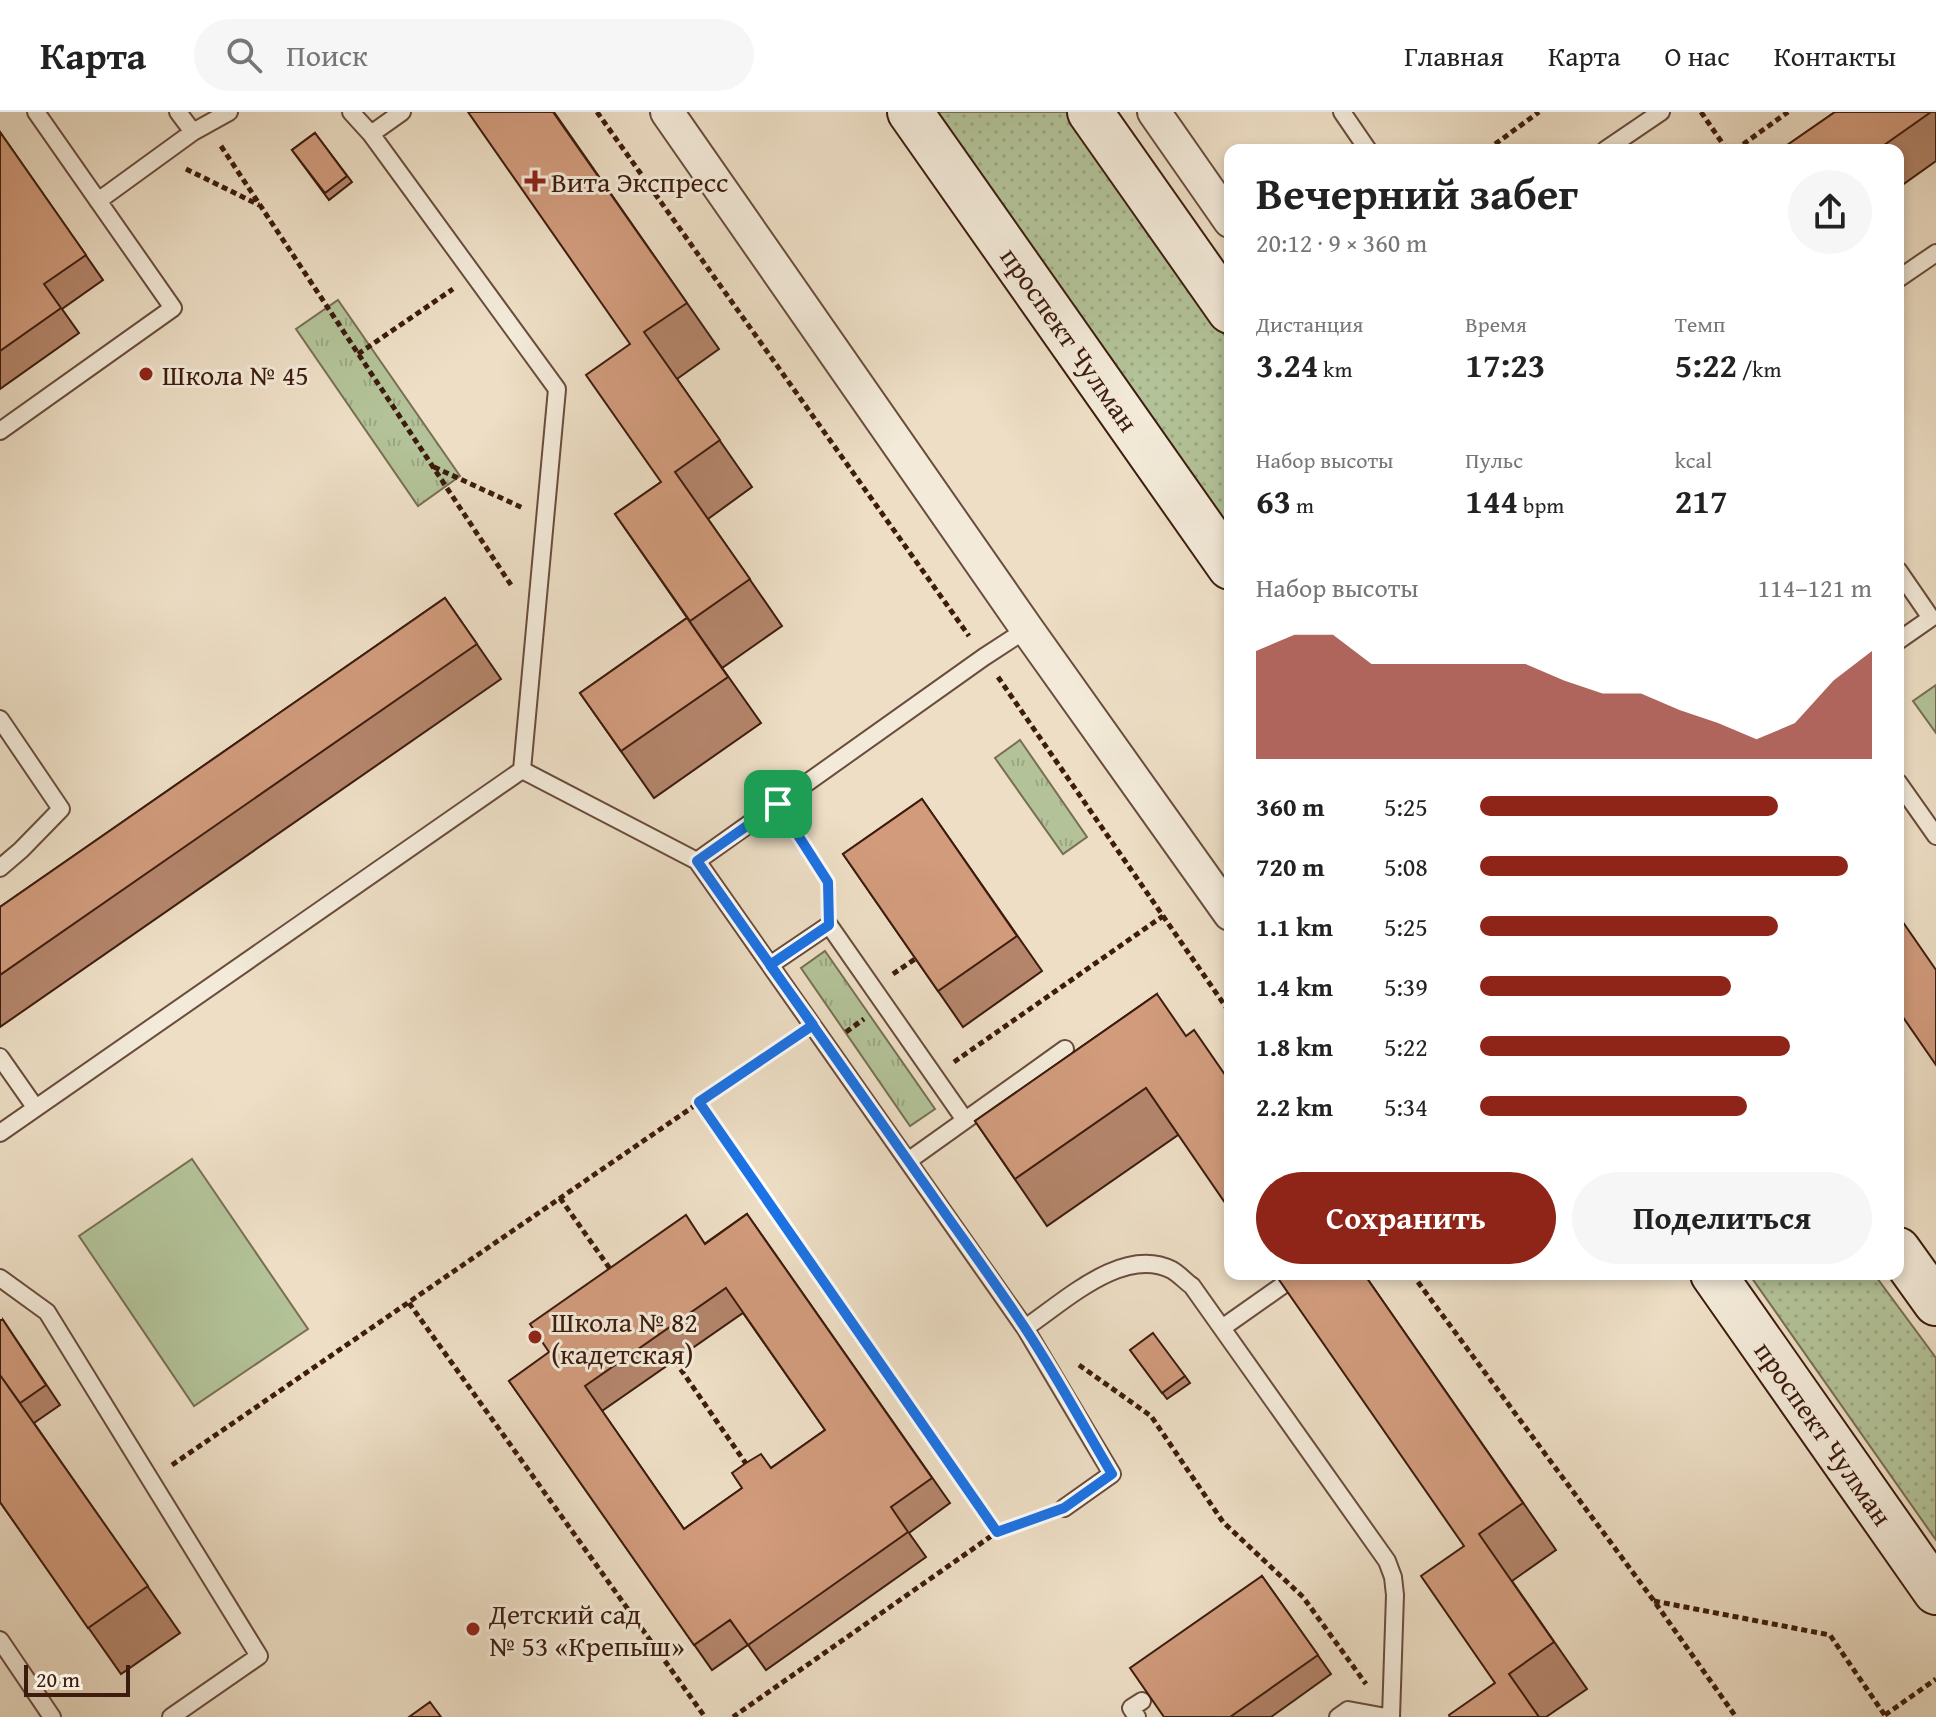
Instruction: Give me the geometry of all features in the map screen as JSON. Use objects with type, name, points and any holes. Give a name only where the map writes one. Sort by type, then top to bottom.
[{"type":"main road","name":"проспект Чулман","points":[[910,112],[1224,558]]},
{"type":"main road","points":[[1090,112],[1224,302]]},
{"type":"main road","points":[[1904,1257],[1932,1288]]},
{"type":"main road","name":"проспект Чулман","points":[[1717,1280],[1936,1592]]},
{"type":"street","points":[[667,112],[1224,906]]},
{"type":"street","points":[[1154,112],[1224,212]]},
{"type":"lane","points":[[0,431],[173,308],[36,112]]},
{"type":"lane","points":[[178,112],[200,128]]},
{"type":"lane","points":[[98,201],[200,128],[229,112]]},
{"type":"lane","points":[[0,1133],[522,770],[557,389],[371,134],[351,112]]},
{"type":"lane","points":[[371,134],[402,112]]},
{"type":"lane","points":[[1342,112],[1364,144]]},
{"type":"lane","points":[[1614,144],[1661,112]]},
{"type":"lane","points":[[1904,275],[1936,253]]},
{"type":"lane","points":[[1904,579],[1931,618],[1904,637]]},
{"type":"lane","points":[[697,861],[1027,629]]},
{"type":"lane","points":[[0,719],[61,809],[0,868]]},
{"type":"lane","points":[[522,770],[697,861],[1025,1328],[1112,1474],[1064,1508]]},
{"type":"lane","points":[[1904,791],[1936,836]]},
{"type":"lane","points":[[770,965],[829,925],[965,1120]]},
{"type":"lane","points":[[908,1161],[1065,1049]]},
{"type":"lane","points":[[0,1057],[35,1107]]},
{"type":"lane","points":[[1025,1328],[1105,1274],[1127,1265],[1152,1264],[1172,1270],[1192,1286],[1387,1561],[1393,1577],[1395,1595],[1388,1717],[1348,1710],[1338,1717]]},
{"type":"lane","points":[[0,1278],[47,1312],[259,1656],[171,1717]]},
{"type":"lane","points":[[1222,1328],[1283,1285]]},
{"type":"lane","points":[[0,1640],[52,1717]]},
{"type":"path","points":[[597,112],[984,657],[1224,1004]]},
{"type":"path","points":[[1495,144],[1539,112]]},
{"type":"path","points":[[1701,112],[1723,144]]},
{"type":"path","points":[[1743,144],[1788,112]]},
{"type":"path","points":[[200,128],[260,206],[536,622]]},
{"type":"path","points":[[159,156],[260,206]]},
{"type":"path","points":[[358,354],[474,274]]},
{"type":"path","points":[[433,467],[546,518]]},
{"type":"path","points":[[778,804],[828,882],[829,925]]},
{"type":"path","points":[[934,1076],[1163,916]]},
{"type":"path","points":[[827,1045],[885,1005]]},
{"type":"path","points":[[151,1479],[813,1025]]},
{"type":"path","points":[[699,1102],[997,1532]]},
{"type":"path","points":[[560,1198],[619,1282]]},
{"type":"path","points":[[1416,1280],[1736,1717]]},
{"type":"path","points":[[409,1303],[705,1717]]},
{"type":"path","points":[[675,1361],[755,1476]]},
{"type":"path","points":[[1076,1363],[1151,1416],[1223,1522],[1303,1597],[1373,1693]]},
{"type":"path","points":[[733,1717],[997,1532],[1064,1508]]},
{"type":"path","points":[[1654,1601],[1830,1635],[1884,1716],[1936,1679]]},
{"type":"green space","points":[[936,112],[1068,112],[1224,334],[1224,524]]},
{"type":"green space","points":[[338,300],[460,476],[418,506],[296,329]]},
{"type":"green space","points":[[1936,685],[1936,733],[1913,701]]},
{"type":"green space","points":[[1020,740],[1087,837],[1063,854],[995,758]]},
{"type":"green space","points":[[825,951],[935,1109],[910,1126],[801,968]]},
{"type":"green space","points":[[192,1159],[308,1329],[194,1406],[79,1236]]},
{"type":"green space","points":[[1753,1280],[1878,1280],[1936,1358],[1936,1540]]},
{"type":"building","points":[[468,112],[553,112],[687,303],[644,332],[720,440],[675,472],[750,579],[690,621],[615,514],[661,482],[586,375],[630,344]]},
{"type":"building","points":[[1835,112],[1931,112],[1886,144],[1789,144]]},
{"type":"building","points":[[0,132],[86,255],[44,284],[61,308],[0,351]]},
{"type":"building","points":[[315,133],[347,176],[325,193],[292,150]]},
{"type":"building","points":[[445,598],[477,644],[0,975],[0,907]]},
{"type":"building","points":[[687,618],[728,677],[621,751],[580,693]]},
{"type":"building","points":[[922,799],[1017,936],[938,991],[843,854]]},
{"type":"building","points":[[1904,924],[1936,970],[1936,1065],[1904,1019]]},
{"type":"building","points":[[1157,994],[1186,1036],[1194,1030],[1224,1073],[1224,1201],[1146,1088],[1015,1179],[975,1121]]},
{"type":"building","points":[[747,1214],[932,1478],[891,1507],[908,1532],[748,1645],[730,1620],[694,1645],[509,1381],[549,1352],[530,1324],[686,1215],[705,1244]],"holes":[[[726,1288],[825,1430],[771,1468],[761,1454],[746,1463],[732,1473],[742,1488],[684,1529],[585,1386]]]},
{"type":"building","points":[[1279,1280],[1368,1280],[1523,1503],[1479,1534],[1554,1642],[1509,1674],[1539,1717],[1449,1715],[1495,1683],[1421,1576],[1464,1546]]},
{"type":"building","points":[[0,1320],[3,1320],[46,1385],[20,1403],[0,1375]]},
{"type":"building","points":[[1153,1333],[1185,1376],[1162,1393],[1130,1350]]},
{"type":"building","points":[[0,1375],[148,1586],[88,1628],[0,1502]]},
{"type":"building","points":[[1262,1576],[1318,1655],[1230,1717],[1164,1717],[1130,1668]]},
{"type":"building","points":[[430,1702],[441,1717],[409,1717]]},
{"type":"place","name":"Вита Экспресс","points":[[535,181]]},
{"type":"place","name":"Школа № 45","points":[[146,374]]},
{"type":"place","name":"Школа № 82 (кадетская)","points":[[535,1337]]},
{"type":"place","name":"Детский сад № 53 «Крепыш»","points":[[473,1629]]},
{"type":"route","points":[[778,804],[697,861],[770,965],[813,1025],[1025,1328],[1112,1474],[1064,1508],[997,1532],[699,1102],[813,1025],[770,965],[829,925],[828,882],[778,804]]}]
